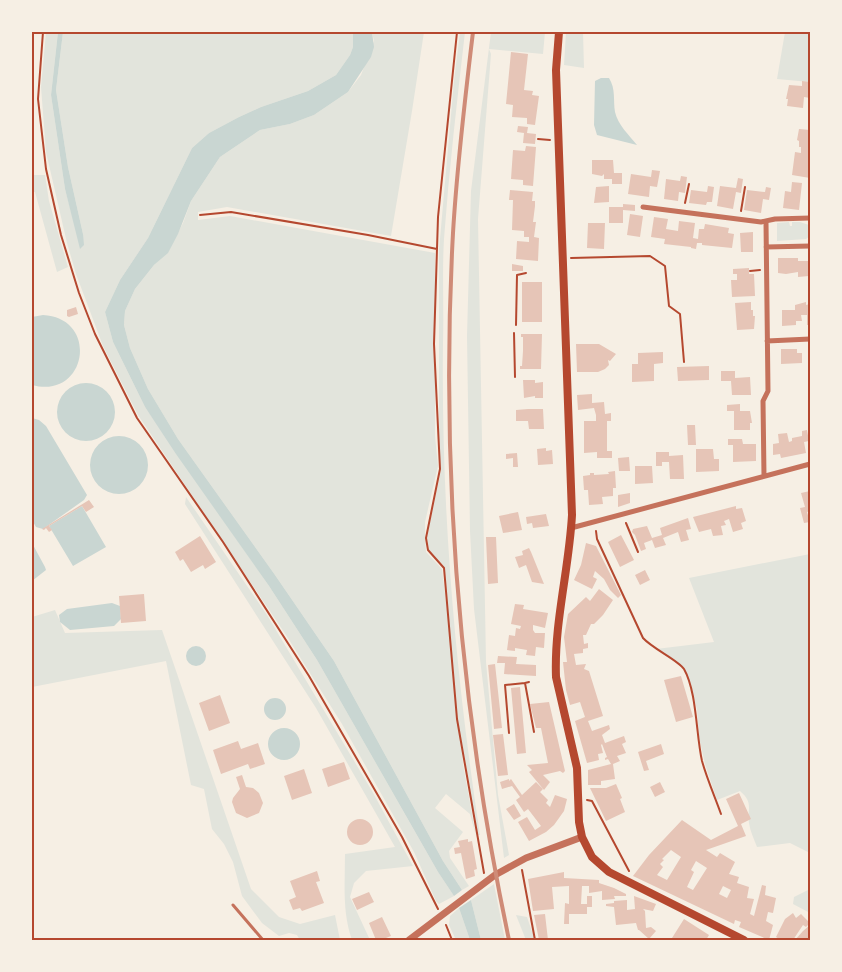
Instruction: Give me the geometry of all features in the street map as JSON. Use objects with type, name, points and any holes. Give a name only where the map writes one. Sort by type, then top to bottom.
[{"type":"main road","points":[[559,32],[556,70],[560,132],[571,528],[556,634],[556,669],[577,768],[579,822],[582,837],[592,857],[609,872],[744,940]]},
{"type":"street","points":[[643,207],[766,222],[775,219],[810,218]]},
{"type":"street","points":[[764,476],[763,401],[768,390],[766,222]]},
{"type":"street","points":[[766,246],[810,246]]},
{"type":"street","points":[[767,341],[810,339]]},
{"type":"street","points":[[571,528],[810,464]]},
{"type":"street","points":[[410,940],[443,918],[502,871],[520,861],[582,837]]},
{"type":"lane","points":[[233,905],[263,940]]},
{"type":"path","points":[[43,32],[38,99],[46,169],[61,235],[79,293],[95,334],[137,418],[223,542],[309,676],[402,837],[452,940]]},
{"type":"path","points":[[457,32],[438,217],[435,344],[440,469],[426,538],[428,550],[444,568],[457,719],[482,868],[488,880]]},
{"type":"path","points":[[684,212],[688,184]]},
{"type":"path","points":[[740,220],[745,187]]},
{"type":"path","points":[[200,215],[231,212],[437,249]]},
{"type":"path","points":[[562,259],[650,256],[665,266],[669,306],[680,314],[684,362]]},
{"type":"path","points":[[516,325],[517,274],[526,273]]},
{"type":"path","points":[[514,333],[515,377]]},
{"type":"path","points":[[625,514],[626,527],[638,552]]},
{"type":"path","points":[[595,522],[597,539],[643,638],[650,646],[683,669],[695,710],[702,763],[721,814]]},
{"type":"path","points":[[509,733],[505,685],[529,682]]},
{"type":"path","points":[[525,683],[534,732]]},
{"type":"path","points":[[578,797],[592,801],[623,856]]},
{"type":"path","points":[[520,861],[535,940]]},
{"type":"shaded area","points":[[46,32],[58,32],[51,95],[65,189],[81,248],[83,234],[68,167],[56,90],[63,32],[353,32],[353,47],[350,55],[336,75],[308,91],[239,117],[209,133],[192,148],[148,238],[120,280],[105,312],[113,342],[145,407],[269,586],[317,660],[454,896],[439,904],[414,852],[342,724],[286,635],[138,415],[103,346],[76,274],[46,152],[41,87]]},
{"type":"shaded area","points":[[58,32],[63,32],[56,90],[68,167],[83,234],[84,245],[80,249],[65,189],[51,95]]},
{"type":"shaded area","points":[[353,32],[372,32],[374,47],[371,57],[348,92],[314,115],[290,124],[260,130],[220,157],[191,201],[168,253],[154,265],[135,289],[125,311],[124,325],[130,348],[148,389],[178,439],[334,661],[443,861],[462,890],[454,896],[317,660],[269,586],[145,407],[113,342],[105,312],[120,280],[148,238],[192,148],[209,133],[239,117],[308,91],[336,75],[350,55],[353,47]]},
{"type":"shaded area","points":[[372,32],[424,32],[391,236],[227,207],[198,212],[198,220],[230,216],[435,253],[435,436],[438,466],[425,522],[425,536],[426,552],[442,569],[452,652],[444,566],[429,550],[427,537],[441,470],[439,452],[439,250],[454,81],[460,32],[465,32],[444,239],[444,466],[457,651],[480,835],[478,835],[461,737],[463,764],[476,836],[470,814],[446,794],[435,808],[463,832],[449,851],[450,858],[469,886],[462,890],[443,861],[334,661],[178,439],[148,389],[130,348],[124,325],[125,311],[135,289],[168,252],[191,201],[220,157],[260,130],[290,124],[314,115],[348,92],[361,75],[374,41]]},
{"type":"shaded area","points":[[491,32],[545,32],[543,54],[489,49],[491,54],[478,219],[486,662],[498,795],[509,855],[504,858],[474,609],[470,531],[467,336],[471,191]]},
{"type":"shaded area","points":[[566,32],[583,32],[584,68],[564,65]]},
{"type":"shaded area","points":[[785,32],[810,32],[810,82],[777,79]]},
{"type":"shaded area","points":[[609,78],[613,90],[616,117],[637,145],[597,135],[594,125],[595,81]]},
{"type":"shaded area","points":[[32,175],[45,175],[49,201],[68,267],[57,272],[35,192],[32,192]]},
{"type":"shaded area","points":[[789,222],[790,226],[792,222],[809,225],[810,236],[806,239],[777,241],[777,223]]},
{"type":"shaded area","points":[[43,315],[61,319],[73,329],[79,342],[79,357],[75,370],[65,381],[51,386],[32,385],[32,317]]},
{"type":"shaded area","points":[[86,383],[102,388],[110,396],[115,412],[110,428],[102,436],[86,441],[70,436],[62,428],[57,412],[62,396],[70,388]]},
{"type":"shaded area","points":[[32,418],[46,426],[87,495],[84,500],[43,529],[36,527],[32,520]]},
{"type":"shaded area","points":[[119,436],[135,441],[143,449],[148,465],[143,481],[135,489],[119,494],[103,489],[95,481],[90,465],[95,449],[103,441]]},
{"type":"shaded area","points":[[186,497],[267,615],[372,791],[413,866],[366,871],[354,883],[350,897],[370,940],[352,940],[345,897],[345,854],[395,847],[316,708],[185,504]]},
{"type":"shaded area","points":[[82,506],[106,547],[73,566],[49,526]]},
{"type":"shaded area","points":[[32,543],[46,570],[32,581]]},
{"type":"shaded area","points":[[810,554],[810,853],[790,843],[757,847],[750,826],[749,806],[744,795],[740,791],[717,800],[705,764],[699,737],[697,709],[685,669],[656,649],[714,642],[689,578]]},
{"type":"shaded area","points":[[112,603],[120,606],[121,619],[114,626],[70,630],[60,622],[59,615],[67,609]]},
{"type":"shaded area","points":[[55,610],[65,633],[162,630],[251,889],[279,917],[300,924],[335,915],[340,940],[300,940],[297,935],[289,933],[279,936],[262,923],[242,896],[233,862],[224,844],[212,829],[204,789],[191,785],[166,661],[32,687],[32,617]]},
{"type":"shaded area","points":[[192,646],[200,646],[206,652],[206,660],[200,666],[192,666],[186,660],[186,652]]},
{"type":"shaded area","points":[[271,698],[279,698],[286,705],[286,713],[279,720],[271,720],[264,713],[264,705]]},
{"type":"shaded area","points":[[284,728],[296,732],[300,744],[296,756],[284,760],[272,756],[268,744],[272,732]]},
{"type":"shaded area","points":[[494,884],[505,940],[481,940],[471,900]]},
{"type":"shaded area","points":[[810,889],[810,913],[793,904],[794,897]]},
{"type":"shaded area","points":[[471,900],[481,940],[470,940],[459,908]]},
{"type":"shaded area","points":[[459,908],[470,940],[456,940],[449,925],[450,916]]},
{"type":"shaded area","points":[[516,915],[527,917],[535,940],[526,940]]},
{"type":"building","points":[[511,52],[528,54],[524,90],[533,91],[532,95],[539,96],[535,125],[527,124],[527,118],[512,117],[513,105],[506,104]]},
{"type":"building","points":[[802,81],[810,82],[810,98],[804,97],[803,108],[787,106],[789,85],[802,86]]},
{"type":"building","points":[[518,126],[528,127],[527,133],[536,134],[535,144],[523,143],[524,133],[517,132]]},
{"type":"building","points":[[799,129],[810,130],[808,160],[810,160],[810,178],[792,175],[795,152],[801,153],[797,140]]},
{"type":"building","points":[[526,146],[536,147],[533,186],[523,185],[523,180],[511,179],[513,150],[525,151]]},
{"type":"building","points":[[592,160],[613,160],[614,173],[622,173],[622,184],[612,184],[612,179],[604,179],[604,174],[602,176],[592,174]]},
{"type":"building","points":[[652,170],[660,171],[657,187],[650,186],[649,197],[628,194],[631,174],[651,177]]},
{"type":"building","points":[[681,176],[687,177],[685,193],[679,192],[678,201],[664,199],[666,179],[680,181]]},
{"type":"building","points":[[738,178],[743,179],[741,193],[736,192],[733,209],[717,206],[720,186],[736,188]]},
{"type":"building","points":[[792,182],[802,183],[799,210],[783,208],[785,191],[791,192]]},
{"type":"building","points":[[609,186],[609,202],[594,203],[596,187]]},
{"type":"building","points":[[708,186],[714,187],[712,202],[707,202],[706,205],[689,203],[691,190],[707,192]]},
{"type":"building","points":[[766,187],[771,188],[769,200],[763,199],[761,213],[744,210],[747,190],[765,192]]},
{"type":"building","points":[[510,190],[533,192],[532,201],[535,201],[535,206],[533,222],[536,222],[534,237],[539,238],[538,261],[516,259],[517,241],[529,242],[529,237],[524,237],[524,231],[512,230],[513,200],[509,200]]},
{"type":"building","points":[[623,204],[635,205],[635,211],[623,210],[623,223],[609,223],[609,207],[623,207]]},
{"type":"building","points":[[630,214],[643,216],[640,237],[627,235]]},
{"type":"building","points":[[654,217],[668,219],[666,229],[678,231],[679,221],[695,223],[693,238],[698,239],[699,229],[704,229],[705,224],[729,228],[728,233],[734,234],[732,248],[702,245],[702,243],[697,243],[696,249],[664,244],[665,239],[651,237]]},
{"type":"building","points":[[588,223],[605,223],[604,249],[587,248]]},
{"type":"building","points":[[753,232],[753,252],[741,252],[740,233]]},
{"type":"building","points":[[778,258],[798,258],[798,261],[809,261],[809,276],[798,277],[798,272],[778,273]]},
{"type":"building","points":[[512,264],[523,266],[523,271],[512,271]]},
{"type":"building","points":[[749,268],[749,274],[754,274],[755,296],[732,297],[731,280],[737,280],[737,274],[733,274],[733,269]]},
{"type":"building","points":[[522,282],[542,282],[542,322],[522,322]]},
{"type":"building","points":[[751,302],[751,310],[755,316],[754,329],[737,330],[735,303]]},
{"type":"building","points":[[806,302],[806,305],[810,304],[810,325],[807,325],[807,315],[801,315],[802,321],[796,321],[796,325],[782,326],[782,310],[795,310],[795,305]]},
{"type":"building","points":[[76,307],[78,314],[67,316],[67,310]]},
{"type":"building","points":[[521,334],[542,334],[541,369],[520,369],[523,351]]},
{"type":"building","points":[[576,344],[599,344],[616,354],[610,361],[608,360],[609,365],[605,369],[598,372],[577,372]]},
{"type":"building","points":[[781,349],[797,349],[797,353],[802,353],[802,363],[781,364]]},
{"type":"building","points":[[663,352],[663,363],[654,364],[654,381],[632,382],[632,364],[638,364],[638,353]]},
{"type":"building","points":[[709,366],[709,380],[678,381],[677,367]]},
{"type":"building","points":[[721,371],[735,371],[735,378],[750,377],[751,395],[732,395],[731,381],[721,381]]},
{"type":"building","points":[[523,380],[543,382],[543,398],[535,398],[535,396],[524,398]]},
{"type":"building","points":[[592,394],[592,403],[604,402],[605,414],[611,413],[611,421],[607,421],[607,451],[612,451],[612,458],[597,458],[597,452],[584,453],[584,421],[596,421],[596,415],[594,408],[578,410],[577,395]]},
{"type":"building","points":[[740,404],[740,411],[750,411],[752,423],[750,423],[750,430],[734,430],[734,411],[727,411],[727,405]]},
{"type":"building","points":[[543,409],[544,429],[529,429],[528,421],[516,421],[516,410]]},
{"type":"building","points":[[687,425],[695,425],[696,445],[688,445]]},
{"type":"building","points":[[807,430],[809,441],[804,442],[806,453],[781,458],[780,454],[773,455],[773,444],[779,443],[778,434],[787,433],[789,442],[792,438],[802,436],[802,431]]},
{"type":"building","points":[[728,439],[742,439],[743,444],[756,444],[756,461],[733,462],[733,445],[728,445]]},
{"type":"building","points":[[546,448],[546,451],[552,450],[553,464],[538,465],[537,449]]},
{"type":"building","points":[[696,449],[713,449],[714,459],[719,459],[719,471],[696,472]]},
{"type":"building","points":[[656,452],[669,452],[669,456],[683,455],[684,479],[670,479],[669,462],[662,462],[662,466],[656,466]]},
{"type":"building","points":[[517,453],[518,467],[513,467],[513,458],[506,459],[506,454]]},
{"type":"building","points":[[629,457],[630,471],[619,471],[618,458]]},
{"type":"building","points":[[635,466],[652,466],[653,483],[635,484]]},
{"type":"building","points":[[615,471],[616,488],[613,488],[613,496],[602,497],[603,504],[589,505],[588,490],[584,490],[583,476],[590,475],[590,473],[609,474],[608,472]]},
{"type":"building","points":[[810,491],[810,511],[807,512],[810,522],[804,523],[800,508],[805,507],[801,493]]},
{"type":"building","points":[[630,493],[630,503],[618,507],[618,495]]},
{"type":"building","points":[[89,500],[94,507],[86,512],[82,506],[49,526],[52,530],[49,532],[46,528],[42,529]]},
{"type":"building","points":[[736,506],[736,509],[742,508],[746,521],[741,523],[743,529],[733,532],[729,519],[724,521],[726,525],[721,526],[723,535],[713,536],[711,529],[699,532],[693,517]]},
{"type":"building","points":[[518,512],[522,530],[503,533],[499,516]]},
{"type":"building","points":[[546,514],[549,526],[533,528],[532,523],[527,524],[526,517]]},
{"type":"building","points":[[688,518],[691,529],[686,530],[689,540],[681,542],[678,532],[663,538],[666,545],[655,548],[652,540],[644,543],[646,549],[641,551],[632,532],[633,529],[647,526],[652,538],[662,535],[660,528]]},
{"type":"building","points":[[621,535],[634,560],[620,567],[608,542]]},
{"type":"building","points":[[200,536],[216,562],[205,569],[203,565],[191,572],[183,559],[180,561],[175,552]]},
{"type":"building","points":[[486,537],[496,537],[498,583],[488,584]]},
{"type":"building","points":[[586,543],[596,546],[621,595],[618,598],[595,571],[593,577],[597,579],[592,589],[574,580],[581,565]]},
{"type":"building","points":[[529,548],[544,584],[532,582],[526,565],[519,568],[515,557],[523,555],[522,551]]},
{"type":"building","points":[[645,570],[650,580],[640,585],[635,575]]},
{"type":"building","points":[[599,589],[613,600],[603,615],[591,624],[586,635],[583,635],[584,644],[588,643],[588,648],[583,649],[583,653],[574,654],[576,665],[586,664],[584,669],[589,671],[603,716],[588,721],[592,731],[609,725],[610,729],[602,735],[605,743],[624,736],[626,742],[622,744],[626,753],[617,756],[620,761],[613,764],[615,779],[601,781],[601,785],[588,785],[588,770],[611,764],[608,759],[605,760],[607,757],[602,744],[603,753],[598,754],[599,760],[587,763],[575,721],[585,717],[580,702],[570,705],[566,690],[563,662],[567,662],[564,637],[568,614],[586,597],[590,601]]},
{"type":"building","points":[[144,594],[146,621],[121,623],[119,596]]},
{"type":"building","points":[[515,604],[524,605],[523,609],[548,613],[545,628],[533,625],[535,633],[545,633],[544,648],[536,647],[535,656],[526,655],[527,650],[515,648],[515,651],[507,650],[509,635],[515,636],[516,628],[520,629],[521,626],[511,624]]},
{"type":"building","points":[[498,656],[517,657],[516,664],[536,665],[536,676],[504,674],[505,663],[497,663]]},
{"type":"building","points":[[495,664],[502,728],[494,729],[488,665]]},
{"type":"building","points":[[681,676],[693,717],[676,722],[664,680]]},
{"type":"building","points":[[520,687],[526,753],[517,754],[511,688]]},
{"type":"building","points":[[220,695],[230,723],[209,731],[199,703]]},
{"type":"building","points":[[549,702],[565,771],[543,775],[550,782],[544,790],[529,772],[532,770],[527,765],[548,763],[541,728],[536,728],[530,704]]},
{"type":"building","points":[[503,734],[508,775],[498,776],[493,735]]},
{"type":"building","points":[[238,741],[241,749],[258,743],[265,764],[250,769],[248,764],[221,774],[213,750]]},
{"type":"building","points":[[661,744],[664,754],[646,761],[649,770],[644,771],[638,752]]},
{"type":"building","points":[[344,762],[350,779],[328,787],[322,769]]},
{"type":"building","points":[[304,769],[312,793],[292,800],[284,776]]},
{"type":"building","points":[[242,775],[246,787],[253,788],[259,793],[263,803],[259,813],[247,818],[236,813],[232,802],[240,789],[236,777]]},
{"type":"building","points":[[509,779],[522,795],[536,782],[543,789],[540,792],[548,800],[546,803],[550,807],[555,795],[567,799],[564,811],[554,825],[529,841],[518,822],[527,817],[535,830],[541,826],[528,809],[524,812],[516,800],[520,797],[512,786],[502,789],[500,782]]},
{"type":"building","points":[[660,782],[665,792],[655,797],[650,787]]},
{"type":"building","points":[[616,784],[625,812],[606,821],[590,788],[606,788]]},
{"type":"building","points":[[739,793],[751,819],[741,824],[746,836],[706,850],[717,857],[720,853],[735,862],[729,874],[739,877],[737,883],[749,887],[747,898],[754,899],[750,914],[754,916],[762,885],[766,886],[765,895],[776,898],[773,913],[768,912],[766,921],[773,925],[769,940],[739,927],[741,922],[735,920],[734,924],[633,876],[682,820],[711,840],[738,826],[726,799]],"holes":[[[671,850],[681,857],[667,880],[657,875],[663,867],[660,864],[664,860],[662,859]],[[696,861],[707,868],[693,890],[687,887],[694,872],[691,870]],[[723,886],[731,890],[727,898],[719,894]]]},
{"type":"building","points":[[514,804],[521,816],[514,820],[506,809]]},
{"type":"building","points":[[360,819],[369,823],[373,832],[369,841],[360,845],[351,841],[347,832],[351,823]]},
{"type":"building","points":[[468,839],[468,842],[472,841],[477,869],[474,870],[475,876],[466,879],[461,853],[455,854],[454,848],[460,847],[458,841]]},
{"type":"building","points":[[317,871],[320,881],[316,882],[324,903],[302,911],[300,908],[293,910],[289,900],[296,897],[290,881]]},
{"type":"building","points":[[564,872],[564,878],[599,880],[599,883],[614,888],[626,896],[614,896],[615,899],[602,900],[602,891],[589,893],[589,886],[582,886],[581,904],[587,904],[587,896],[592,896],[592,907],[587,907],[587,914],[569,914],[569,924],[564,924],[565,903],[569,904],[569,886],[552,887],[554,909],[533,911],[528,879]]},
{"type":"building","points":[[369,892],[374,902],[357,910],[352,899]]},
{"type":"building","points":[[634,896],[656,904],[653,911],[643,909],[646,928],[651,927],[656,931],[649,939],[638,930],[636,923],[616,925],[614,907],[606,906],[614,901],[627,900],[627,910],[635,909]]},
{"type":"building","points":[[793,913],[796,918],[801,914],[810,923],[806,927],[803,925],[793,940],[778,940],[776,937],[785,919]]},
{"type":"building","points":[[545,914],[548,940],[539,940],[534,915]]},
{"type":"building","points":[[382,917],[391,936],[376,940],[369,923]]},
{"type":"building","points":[[684,919],[709,935],[706,940],[672,938]]},
{"type":"building","points":[[810,925],[808,940],[795,940],[803,931]]},
{"type":"railway","points":[[473,32],[453,233],[449,411],[452,500],[466,677],[492,853],[509,940]]}]
